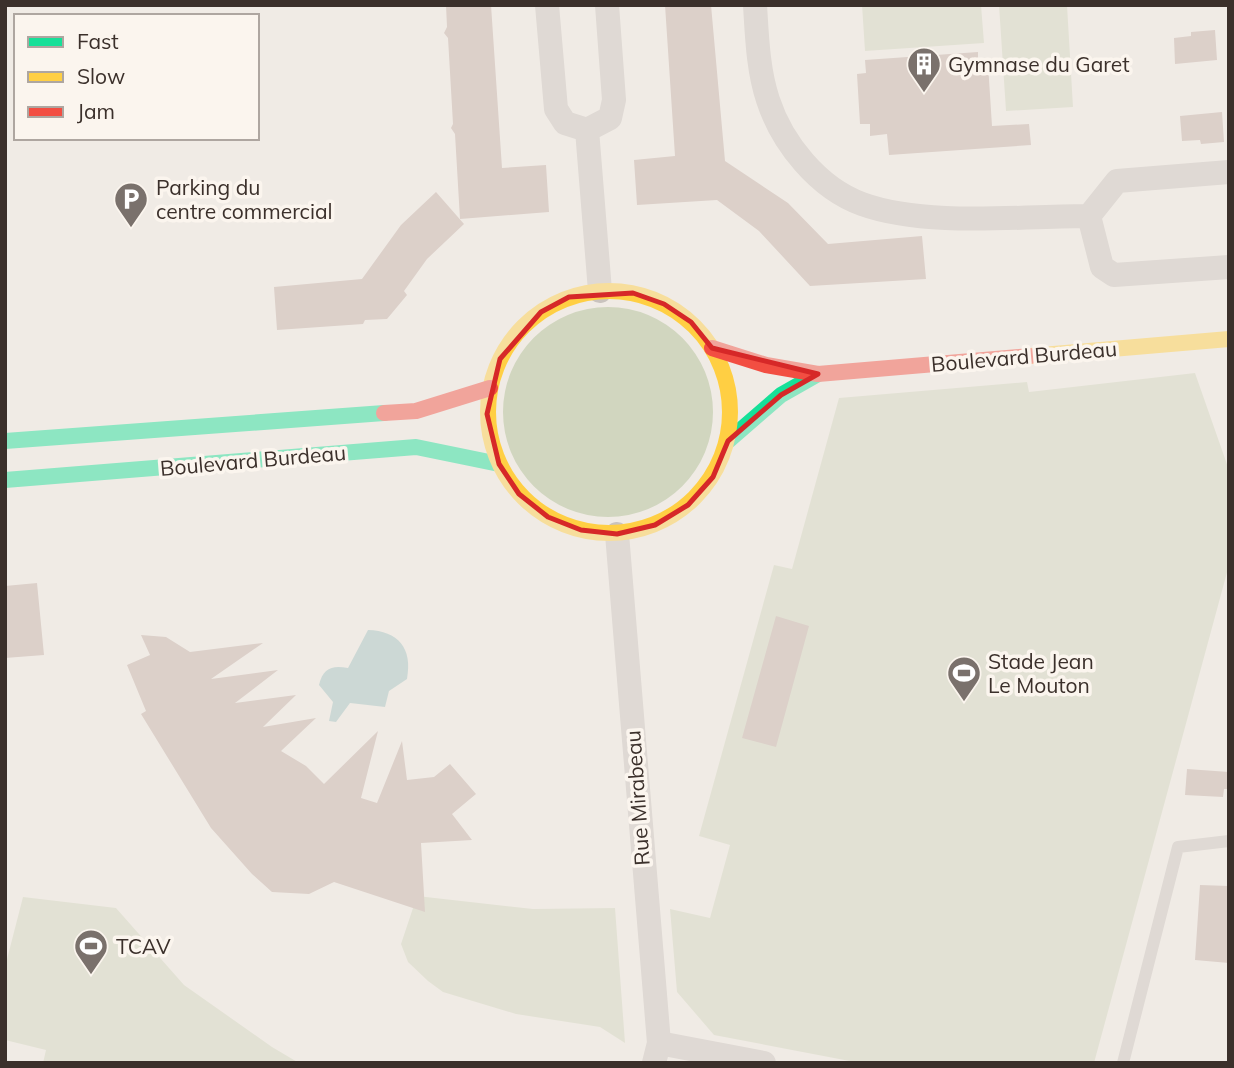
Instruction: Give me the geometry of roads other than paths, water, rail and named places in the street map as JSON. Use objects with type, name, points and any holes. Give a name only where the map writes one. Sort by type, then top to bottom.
[{"type":"main road","points":[[600,291],[633,293],[664,304],[691,322],[712,348],[726,377],[731,409],[728,441],[713,477],[688,505],[655,525],[617,534],[581,530],[548,517],[519,494],[499,464],[489,427],[489,388],[500,359],[525,325],[541,312],[569,297],[600,291]]},
{"type":"main road","name":"Boulevard Burdeau","points":[[712,348],[766,365],[818,374],[1229,339]]},
{"type":"main road","name":"Boulevard Burdeau","points":[[728,441],[781,395],[818,374]]},
{"type":"main road","name":"Boulevard Burdeau","points":[[5,441],[416,411],[489,388]]},
{"type":"main road","name":"Boulevard Burdeau","points":[[5,480],[416,447],[499,464]]},
{"type":"street","points":[[547,5],[556,109],[565,124],[587,130],[610,118],[614,100],[607,5]]},
{"type":"street","points":[[755,5],[759,61],[768,100],[786,140],[821,180],[860,204],[919,217],[1089,216]]},
{"type":"street","points":[[587,130],[600,291]]},
{"type":"street","points":[[1089,216],[1116,181],[1229,172]]},
{"type":"street","points":[[1089,216],[1102,267],[1114,275],[1229,267]]},
{"type":"street","name":"Rue Mirabeau","points":[[617,534],[656,1053]]},
{"type":"street","points":[[656,1053],[764,1063]]},
{"type":"lane","points":[[1122,1063],[1178,847],[1229,841]]},
{"type":"water","points":[[368,630],[388,634],[401,643],[408,658],[407,679],[389,691],[385,707],[350,703],[336,722],[329,721],[333,702],[319,685],[321,679],[329,669],[348,668]]},
{"type":"place","name":"Gymnase du Garet","points":[[924,94]]},
{"type":"place","name":"Parking du centre commercial","points":[[131,229]]},
{"type":"place","name":"Stade Jean Le Mouton","points":[[964,703]]},
{"type":"place","name":"TCAV","points":[[91,976]]}]
